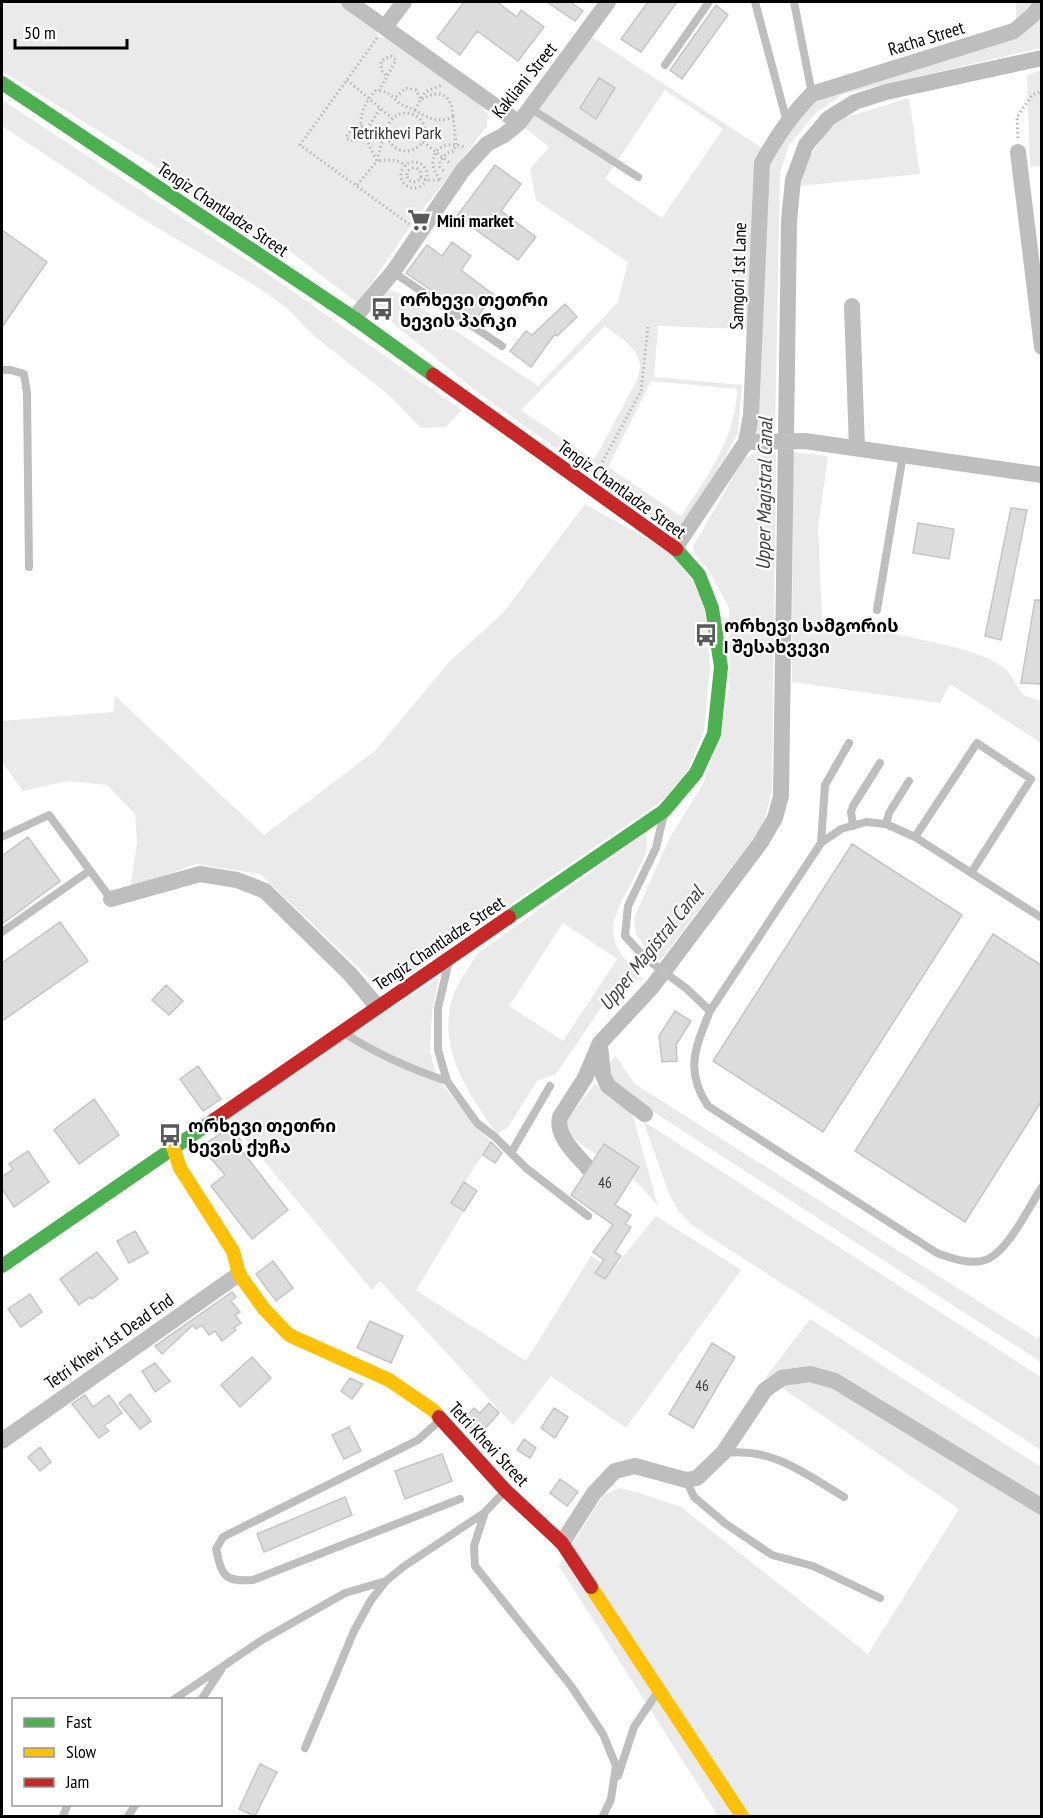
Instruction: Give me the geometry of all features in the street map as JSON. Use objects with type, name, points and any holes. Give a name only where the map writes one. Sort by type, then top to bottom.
[{"type":"street","points":[[349,2],[519,123]]},
{"type":"street","points":[[385,27],[404,2]]},
{"type":"street","name":"Kakliani Street","points":[[354,318],[393,272],[454,174],[487,144],[504,135],[519,123],[608,2]]},
{"type":"street","name":"Racha Street","points":[[812,94],[1014,31],[1033,15],[1041,3]]},
{"type":"street","name":"Tengiz Chantladze Street","points":[[2,83],[354,318],[675,548],[699,575],[712,608],[721,667],[714,734],[696,773],[664,811],[450,959],[377,1006],[2,1266]]},
{"type":"street","name":"Samgori 1st Lane","points":[[675,548],[746,442],[751,416],[762,164],[787,122],[812,94]]},
{"type":"street","points":[[1018,152],[1041,347]]},
{"type":"street","points":[[852,306],[856,448]]},
{"type":"street","points":[[746,442],[806,441],[1041,475]]},
{"type":"street","points":[[111,898],[200,874],[237,880],[265,891],[350,974],[377,1006]]},
{"type":"street","name":"Tetri Khevi Street","points":[[173,1147],[180,1168],[233,1251],[239,1274],[264,1309],[289,1335],[389,1380],[433,1410],[506,1491],[562,1543],[658,1692],[742,1816]]},
{"type":"street","name":"Tetri Khevi 1st Dead End","points":[[2,1441],[239,1274]]},
{"type":"street","points":[[562,1543],[594,1493],[615,1471],[635,1466],[686,1480],[697,1478],[723,1453],[765,1390],[782,1378],[810,1374],[835,1381],[1041,1507]]},
{"type":"lane","points":[[665,65],[708,2]]},
{"type":"lane","points":[[755,2],[787,122]]},
{"type":"lane","points":[[794,2],[812,94]]},
{"type":"lane","points":[[530,108],[638,177]]},
{"type":"lane","points":[[393,272],[502,346]]},
{"type":"lane","points":[[2,370],[24,374],[27,393],[29,567]]},
{"type":"lane","points":[[877,610],[903,455]]},
{"type":"lane","points":[[821,843],[825,785],[849,743]]},
{"type":"lane","points":[[915,837],[977,743],[1031,779],[971,873]]},
{"type":"lane","points":[[853,826],[851,812],[853,806],[880,763]]},
{"type":"lane","points":[[886,824],[889,813],[909,781]]},
{"type":"lane","points":[[664,811],[656,848],[628,906],[625,936],[644,957],[710,1011]]},
{"type":"lane","points":[[2,837],[49,815],[111,898]]},
{"type":"lane","points":[[1041,918],[915,837],[886,824],[866,822],[841,830],[821,843],[710,1011],[694,1049],[693,1068],[698,1093],[708,1106],[937,1252],[961,1261],[987,1260],[1004,1245],[1041,1187]]},
{"type":"lane","points":[[2,932],[89,871]]},
{"type":"lane","points":[[450,959],[438,1008],[438,1050],[447,1082],[477,1123],[526,1168],[588,1216]]},
{"type":"lane","points":[[341,1031],[410,1069],[447,1082]]},
{"type":"lane","points":[[511,1153],[550,1086]]},
{"type":"lane","points":[[441,1419],[417,1440],[223,1537],[216,1549],[220,1567],[226,1578],[236,1581],[253,1580],[460,1499]]},
{"type":"lane","points":[[723,1453],[744,1451],[780,1460],[844,1497]]},
{"type":"lane","points":[[686,1480],[694,1497],[726,1524],[772,1555],[813,1566],[880,1598]]},
{"type":"lane","points":[[305,1748],[354,1631],[371,1600],[386,1581],[403,1567],[485,1512],[506,1491]]},
{"type":"lane","points":[[485,1512],[474,1546],[475,1566],[572,1686],[603,1734],[616,1766],[610,1799]]},
{"type":"lane","points":[[176,1698],[262,1640],[345,1593],[386,1581]]},
{"type":"lane","points":[[202,1698],[225,1665]]},
{"type":"lane","points":[[603,1816],[634,1727],[658,1692]]},
{"type":"path","points":[[385,27],[300,145],[420,232]]},
{"type":"path","points":[[379,91],[396,60],[390,56],[381,61],[381,70],[386,75]]},
{"type":"path","points":[[413,112],[425,92],[456,78]]},
{"type":"path","points":[[346,80],[392,118]]},
{"type":"path","points":[[396,98],[406,88],[416,90],[421,100]]},
{"type":"path","points":[[364,135],[357,141],[350,141],[346,138],[353,128],[364,127],[385,138],[400,151],[413,150],[422,142],[425,131],[421,120],[396,98],[384,91],[375,91],[368,99],[360,117],[364,127],[364,135],[377,161]]},
{"type":"path","points":[[1018,152],[1017,117],[1032,94],[1041,91]]},
{"type":"path","points":[[421,100],[432,93],[441,94],[449,99],[453,107],[456,144],[454,151],[443,156],[440,167],[454,174]]},
{"type":"path","points":[[364,127],[380,109]]},
{"type":"path","points":[[357,186],[377,161],[392,118],[401,113],[413,112],[428,118],[446,120],[453,117]]},
{"type":"path","points":[[421,120],[428,118]]},
{"type":"path","points":[[422,142],[443,156],[454,174]]},
{"type":"path","points":[[420,177],[427,180],[441,180],[432,166],[436,151],[443,146],[456,144],[464,147]]},
{"type":"path","points":[[377,161],[393,160],[402,162],[406,166]]},
{"type":"path","points":[[414,162],[423,165],[427,180],[420,187],[410,187],[403,181],[402,171],[414,162]]},
{"type":"path","points":[[408,173],[411,169],[416,168],[420,172],[420,177]]},
{"type":"path","points":[[402,171],[408,173]]},
{"type":"path","points":[[408,173],[408,178],[412,181],[417,181],[420,177]]},
{"type":"path","points":[[589,486],[641,391],[648,327]]},
{"type":"green space","name":"Tetrikhevi Park","points":[[2,2],[340,2],[375,26],[379,38],[389,37],[476,100],[488,114],[487,126],[409,228],[358,303],[276,241],[2,71]]},
{"type":"green space","points":[[1016,2],[1041,2],[1041,48],[843,94],[816,113],[789,145],[780,173],[775,433],[757,434],[751,428],[768,165],[806,105],[820,98],[1016,37]]},
{"type":"green space","points":[[592,37],[762,148],[747,329],[658,326],[654,377],[742,385],[738,433],[677,535],[476,391],[372,306],[387,290],[398,292],[538,386],[618,302],[628,262],[536,200],[530,169],[549,147],[525,128]],"holes":[[[665,90],[723,129],[662,218],[605,179]],[[605,326],[627,343],[639,360],[637,380],[594,460],[521,410]],[[651,381],[737,389],[735,407],[726,440],[710,472],[681,516],[608,467]]]},
{"type":"green space","points":[[1041,70],[1041,166],[1030,167],[1027,75]]},
{"type":"green space","points":[[909,98],[920,174],[800,186],[806,163],[824,135],[841,119]]},
{"type":"green space","points":[[2,100],[265,272],[462,410],[446,427],[421,428],[390,396],[314,336],[287,308],[256,286],[139,217],[2,126]]},
{"type":"green space","points":[[776,452],[772,792],[762,827],[660,961],[645,947],[636,934],[634,918],[670,837],[703,784],[720,736],[730,682],[729,608],[708,569],[694,553],[694,545],[744,458],[757,453]]},
{"type":"green space","points":[[793,452],[828,456],[818,528],[822,618],[955,647],[988,658],[1007,670],[1023,695],[1041,701],[1041,743],[950,684],[940,703],[792,682]]},
{"type":"green space","points":[[585,504],[671,552],[694,583],[705,610],[710,668],[704,731],[687,772],[662,801],[400,980],[382,984],[368,977],[260,874],[196,864],[130,889],[137,842],[135,814],[107,785],[68,781],[23,791],[2,762],[2,721],[113,712],[115,696],[264,835],[375,751],[449,662],[503,613]]},
{"type":"green space","points":[[646,833],[646,854],[620,905],[613,929],[620,952],[645,981],[622,977],[556,1074],[537,1081],[508,1127],[497,1134],[467,1089],[459,1073],[449,1039],[448,1021],[455,990],[477,954]],"holes":[[[563,923],[617,959],[563,1041],[509,1006]]]},
{"type":"green space","points":[[439,977],[432,1011],[430,1051],[437,1079],[491,1142],[451,1203],[464,1211],[416,1290],[526,1361],[591,1256],[602,1263],[595,1273],[605,1279],[656,1216],[741,1270],[626,1428],[551,1376],[513,1425],[380,1281],[372,1290],[226,1116]]},
{"type":"green space","points":[[615,1055],[635,1084],[1038,1339],[1041,1332],[1041,1362],[635,1100],[612,1083],[608,1067]]},
{"type":"green space","points":[[595,1084],[602,1088],[609,1098],[632,1112],[658,1206],[632,1178],[586,1148],[565,1126],[568,1118]]},
{"type":"green space","points":[[643,1121],[1041,1377],[1041,1450],[693,1226],[678,1210],[670,1196]]},
{"type":"green space","points":[[810,1319],[1041,1467],[1041,1816],[718,1816],[559,1566],[603,1495],[620,1488],[639,1493],[681,1507],[868,1654],[959,1509],[766,1377]]},
{"type":"building","points":[[464,2],[497,2],[517,17],[521,10],[544,27],[518,61],[477,31],[460,55],[437,38]]},
{"type":"building","points":[[547,2],[570,2],[583,11],[575,21]]},
{"type":"building","points":[[648,2],[677,2],[641,52],[621,39]]},
{"type":"building","points":[[716,5],[728,15],[682,79],[670,70]]},
{"type":"building","points":[[599,78],[615,88],[596,119],[580,108]]},
{"type":"building","points":[[495,165],[521,184],[501,211],[536,237],[518,260],[457,216]]},
{"type":"building","points":[[2,230],[47,262],[2,327]]},
{"type":"building","points":[[452,242],[471,256],[461,270],[494,295],[475,320],[406,273],[427,245],[442,256]]},
{"type":"building","points":[[565,304],[577,317],[557,336],[555,334],[531,367],[510,351],[526,331],[532,335]]},
{"type":"building","points":[[1011,508],[1027,510],[1001,640],[985,636]]},
{"type":"building","points":[[918,523],[954,529],[949,559],[913,553]]},
{"type":"building","points":[[1035,600],[1041,600],[1041,684],[1021,683]]},
{"type":"building","points":[[28,837],[60,881],[2,924],[2,856]]},
{"type":"building","points":[[852,844],[962,915],[823,1132],[713,1061]]},
{"type":"building","points":[[60,922],[88,961],[2,1021],[2,963]]},
{"type":"building","points":[[993,934],[1041,965],[1041,1102],[965,1222],[855,1151]]},
{"type":"building","points":[[166,985],[183,1001],[169,1015],[152,1000]]},
{"type":"building","points":[[675,1011],[691,1021],[676,1045],[677,1061],[662,1062],[659,1036]]},
{"type":"building","points":[[198,1066],[221,1099],[203,1111],[180,1079]]},
{"type":"building","points":[[94,1099],[119,1135],[79,1164],[54,1130]]},
{"type":"building","points":[[230,1127],[242,1142],[238,1146],[288,1210],[252,1239],[211,1186],[225,1175],[201,1147]]},
{"type":"building","points":[[491,1142],[502,1153],[495,1163],[483,1155]]},
{"type":"building","points":[[604,1144],[639,1167],[615,1205],[631,1215],[625,1224],[631,1227],[615,1252],[621,1256],[605,1279],[595,1273],[604,1260],[593,1252],[613,1225],[571,1195]]},
{"type":"building","points":[[28,1151],[49,1182],[14,1207],[2,1189],[2,1177],[13,1169],[9,1164]]},
{"type":"building","points":[[464,1182],[477,1191],[464,1211],[451,1203]]},
{"type":"building","points":[[135,1231],[148,1253],[129,1263],[117,1241]]},
{"type":"building","points":[[97,1252],[118,1279],[92,1299],[90,1297],[79,1305],[60,1279]]},
{"type":"building","points":[[273,1261],[293,1288],[276,1301],[256,1274]]},
{"type":"building","points":[[232,1292],[236,1297],[231,1301],[240,1312],[235,1315],[241,1323],[222,1341],[215,1331],[209,1335],[202,1325],[196,1329],[193,1325],[162,1354],[155,1346]]},
{"type":"building","points":[[30,1294],[42,1312],[21,1327],[8,1309]]},
{"type":"building","points":[[370,1321],[403,1336],[391,1363],[357,1348]]},
{"type":"building","points":[[712,1343],[735,1357],[693,1428],[669,1414]]},
{"type":"building","points":[[252,1357],[271,1378],[240,1407],[221,1385]]},
{"type":"building","points":[[155,1363],[170,1381],[155,1392],[142,1371]]},
{"type":"building","points":[[350,1378],[363,1384],[352,1399],[341,1391]]},
{"type":"building","points":[[130,1394],[151,1421],[140,1429],[119,1403]]},
{"type":"building","points":[[85,1395],[93,1407],[109,1395],[122,1413],[104,1426],[109,1431],[99,1438],[72,1404]]},
{"type":"building","points":[[489,1403],[499,1413],[479,1435],[462,1420],[474,1408],[480,1413]]},
{"type":"building","points":[[554,1408],[568,1417],[555,1438],[541,1428]]},
{"type":"building","points":[[349,1427],[361,1451],[344,1459],[332,1435]]},
{"type":"building","points":[[524,1439],[536,1448],[530,1458],[517,1450]]},
{"type":"building","points":[[40,1447],[51,1462],[40,1471],[28,1457]]},
{"type":"building","points":[[442,1454],[452,1481],[405,1499],[395,1471]]},
{"type":"building","points":[[560,1479],[578,1492],[567,1506],[550,1493]]},
{"type":"building","points":[[345,1497],[352,1515],[264,1552],[257,1534]]},
{"type":"building","points":[[260,1764],[277,1772],[255,1816],[239,1809]]},
{"type":"waterway","name":"Upper Magistral Canal","points":[[588,1168],[564,1138],[559,1124],[560,1117],[585,1078],[600,1043],[652,987],[761,842],[775,818],[781,796],[789,221],[793,180],[806,145],[829,118],[855,102],[886,92],[1042,58]]},
{"type":"waterway","name":"Upper Magistral Canal","points":[[600,1045],[603,1075],[608,1086],[645,1114]]},
{"type":"traffic: fast","points":[[2,83],[354,318],[433,375]]},
{"type":"traffic: fast","points":[[509,917],[664,811],[696,773],[714,734],[721,667],[712,608],[699,575],[676,549]]},
{"type":"traffic: fast","points":[[2,1266],[214,1120]]},
{"type":"traffic: slow","points":[[173,1147],[180,1168],[233,1251],[239,1274],[264,1309],[289,1335],[389,1380],[433,1410],[439,1417]]},
{"type":"traffic: slow","points":[[591,1587],[742,1816]]},
{"type":"traffic: jam","points":[[433,375],[676,549]]},
{"type":"traffic: jam","points":[[214,1120],[509,917]]},
{"type":"traffic: jam","points":[[439,1417],[506,1491],[562,1543],[591,1587]]},
{"type":"place","name":"Mini market","points":[[419,220]]},
{"type":"place","name":"ორხევი თეთრი ხევის პარკი","points":[[382,309]]},
{"type":"place","name":"ორხევი სამგორის I შესახვევი","points":[[706,635]]},
{"type":"place","name":"ორხევი თეთრი ხევის ქუჩა","points":[[170,1135]]}]
